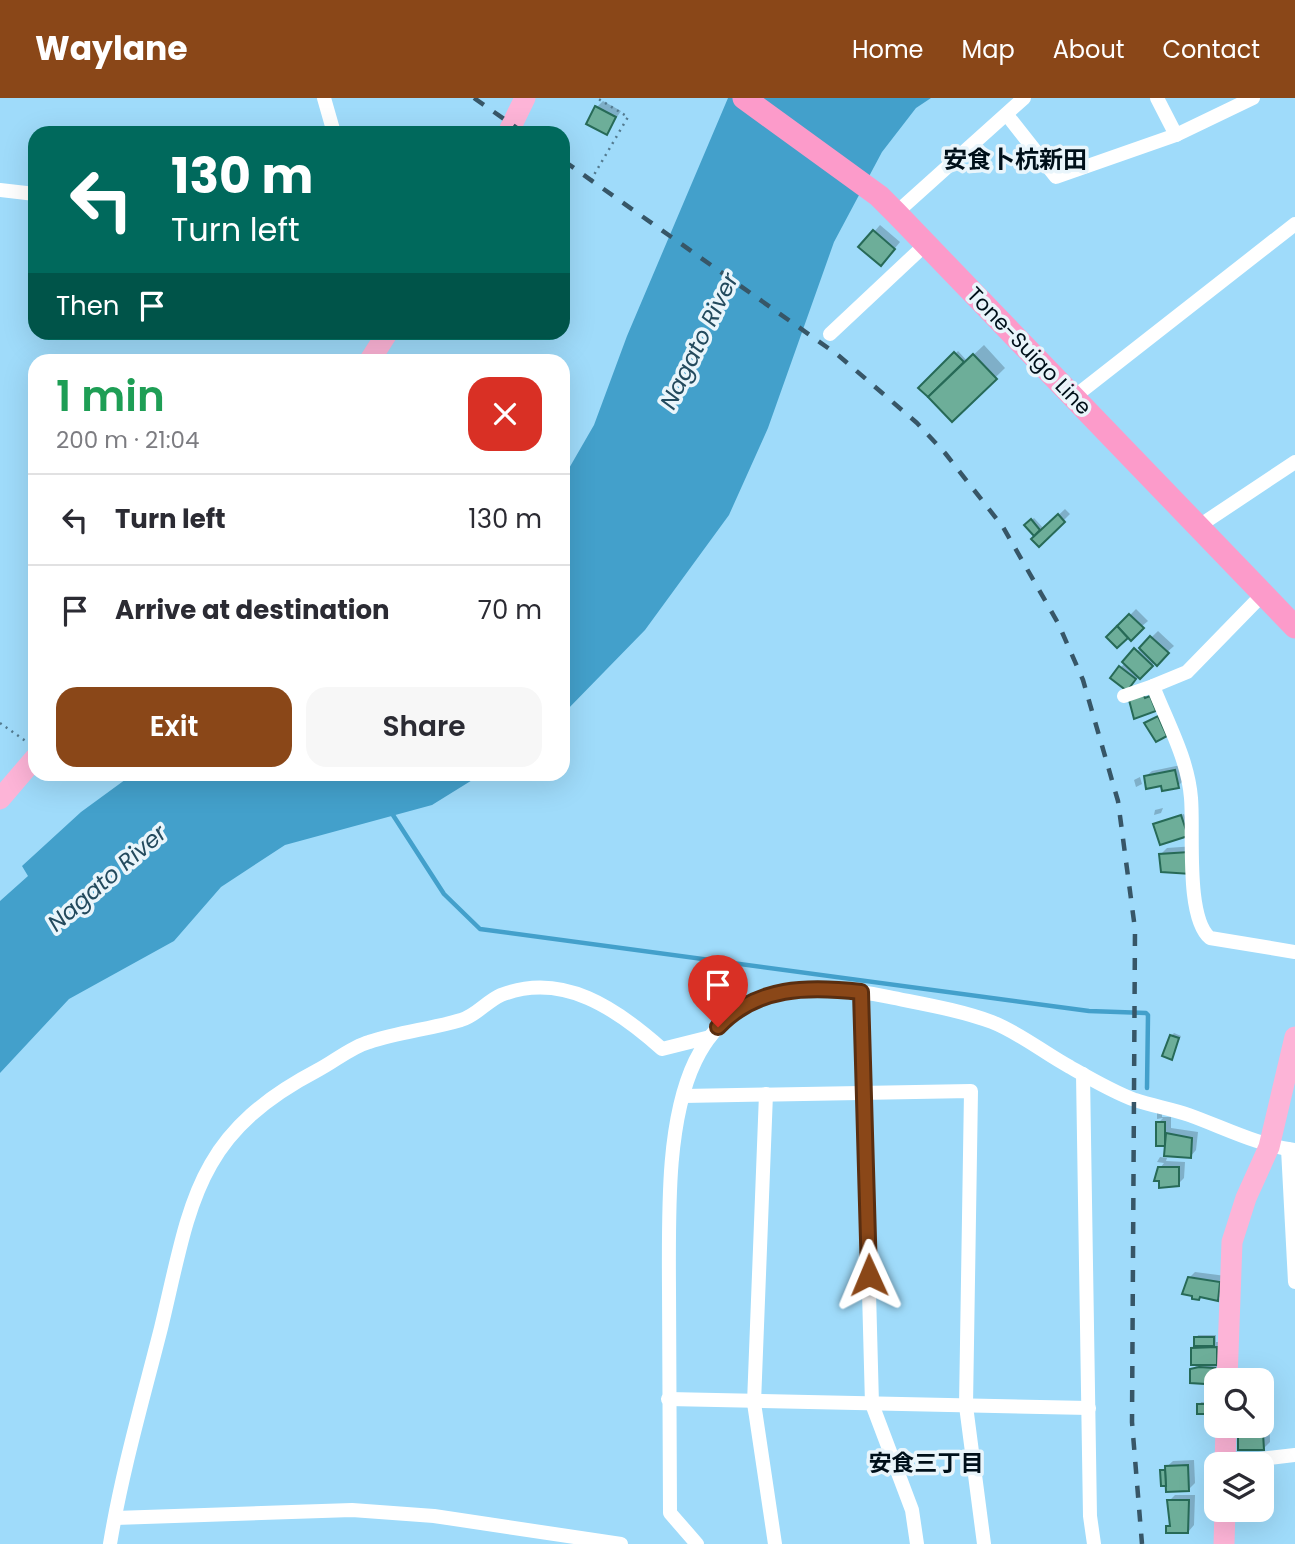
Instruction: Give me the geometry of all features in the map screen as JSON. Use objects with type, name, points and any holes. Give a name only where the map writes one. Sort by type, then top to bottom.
[{"type":"highway","name":"Tone-Suigo Line","points":[[744,98],[879,197],[896,213],[1295,627]]},
{"type":"main road","points":[[511,126],[525,98]]},
{"type":"main road","points":[[0,799],[28,766]]},
{"type":"main road","points":[[1227,1368],[1232,1242],[1246,1198],[1284,1149],[1295,1037]]},
{"type":"main road","points":[[1224,1544],[1225,1522]]},
{"type":"street","points":[[324,98],[332,126]]},
{"type":"street","points":[[896,213],[1024,98]]},
{"type":"street","points":[[1157,98],[1177,135]]},
{"type":"street","points":[[1007,116],[1056,177],[1177,135],[1253,98]]},
{"type":"street","points":[[0,190],[28,193]]},
{"type":"street","points":[[1074,397],[1295,224]]},
{"type":"street","points":[[830,334],[926,244]]},
{"type":"street","points":[[1199,526],[1295,463]]},
{"type":"street","points":[[1124,696],[1187,672],[1263,594]]},
{"type":"street","points":[[1153,686],[1178,745],[1191,794],[1196,911],[1202,932],[1210,938],[1295,953]]},
{"type":"street","points":[[110,1544],[186,1216],[220,1146],[253,1112],[283,1088],[365,1043],[464,1020],[498,996],[521,989],[546,986],[576,991],[643,1032],[662,1049],[710,1037]]},
{"type":"street","points":[[697,1544],[670,1513],[669,1185],[683,1096],[699,1052],[732,1013],[752,1000],[811,990],[861,992],[994,1023],[1083,1074],[1134,1099],[1186,1114],[1284,1149],[1295,1282]]},
{"type":"street","points":[[861,992],[872,1404],[912,1510],[917,1544]]},
{"type":"street","points":[[1083,1074],[1090,1516],[1094,1544]]},
{"type":"street","points":[[683,1096],[971,1091],[966,1406],[984,1544]]},
{"type":"street","points":[[766,1094],[754,1401],[775,1544]]},
{"type":"street","points":[[668,1399],[1088,1408]]},
{"type":"street","points":[[1274,1458],[1295,1455]]},
{"type":"street","points":[[115,1518],[352,1510],[434,1516],[621,1544]]},
{"type":"path","points":[[591,180],[628,117],[597,98]]},
{"type":"path","points":[[0,723],[28,743]]},
{"type":"water","name":"Nagato River","points":[[728,98],[931,98],[916,108],[882,152],[834,242],[768,428],[729,515],[645,630],[570,707],[570,467],[594,425],[627,336]]},
{"type":"water","name":"Nagato River","points":[[123,781],[471,781],[432,805],[285,845],[221,887],[174,941],[69,999],[0,1073],[0,901],[28,876],[22,866],[81,812]]},
{"type":"building","points":[[595,106],[616,117],[607,135],[586,124]]},
{"type":"building","points":[[873,230],[895,249],[881,266],[858,247]]},
{"type":"building","points":[[954,352],[964,362],[928,397],[918,388]]},
{"type":"building","points":[[973,354],[997,379],[952,422],[928,397]]},
{"type":"building","points":[[1058,514],[1065,522],[1039,547],[1031,539]]},
{"type":"building","points":[[1031,519],[1040,530],[1034,536],[1024,525]]},
{"type":"building","points":[[1129,614],[1144,628],[1131,641],[1117,626]]},
{"type":"building","points":[[1117,626],[1128,638],[1117,648],[1106,637]]},
{"type":"building","points":[[1150,636],[1169,653],[1157,666],[1139,648]]},
{"type":"building","points":[[1134,648],[1153,666],[1140,679],[1122,662]]},
{"type":"building","points":[[1119,666],[1136,679],[1127,691],[1110,678]]},
{"type":"building","points":[[1143,694],[1145,698],[1150,696],[1156,711],[1134,719],[1129,700]]},
{"type":"building","points":[[1158,716],[1167,736],[1156,742],[1144,723]]},
{"type":"building","points":[[1175,770],[1179,788],[1162,791],[1161,786],[1146,789],[1144,776]]},
{"type":"building","points":[[1181,815],[1188,836],[1160,845],[1153,824]]},
{"type":"building","points":[[1189,852],[1191,874],[1161,872],[1159,854]]},
{"type":"building","points":[[1170,1035],[1179,1038],[1172,1060],[1162,1056]]},
{"type":"building","points":[[1156,1122],[1165,1122],[1165,1146],[1156,1146]]},
{"type":"building","points":[[1166,1133],[1192,1138],[1191,1158],[1164,1156]]},
{"type":"building","points":[[1158,1167],[1179,1167],[1179,1186],[1159,1188],[1159,1181],[1154,1181]]},
{"type":"building","points":[[1188,1277],[1220,1282],[1218,1301],[1200,1297],[1199,1300],[1192,1299],[1192,1296],[1182,1294]]},
{"type":"building","points":[[1194,1337],[1214,1337],[1214,1346],[1194,1346]]},
{"type":"building","points":[[1217,1347],[1217,1365],[1191,1365],[1191,1348]]},
{"type":"building","points":[[1199,1367],[1215,1368],[1204,1368],[1204,1384],[1190,1383],[1190,1369]]},
{"type":"building","points":[[1197,1404],[1204,1404],[1204,1414],[1197,1414]]},
{"type":"building","points":[[1238,1438],[1263,1438],[1264,1450],[1238,1450]]},
{"type":"building","points":[[1188,1465],[1189,1491],[1166,1492],[1165,1466]]},
{"type":"building","points":[[1160,1470],[1165,1470],[1166,1486],[1161,1486]]},
{"type":"building","points":[[1167,1500],[1189,1500],[1188,1533],[1166,1533],[1166,1526],[1170,1526]]},
{"type":"waterway","points":[[391,812],[444,894],[480,929],[1089,1011],[1146,1013],[1147,1088]]},
{"type":"railway","points":[[474,98],[514,126]]},
{"type":"railway","points":[[570,165],[838,355],[917,423],[945,453],[1003,527],[1058,623],[1083,680],[1118,801],[1135,929],[1132,1422],[1142,1544]]},
{"type":"district","name":"安食卜杭新田","points":[[1015,160]]},
{"type":"district","name":"安食三丁目","points":[[926,1463]]},
{"type":"route","points":[[718,1027],[732,1013],[752,1000],[780,992],[861,992],[869,1275]]}]
